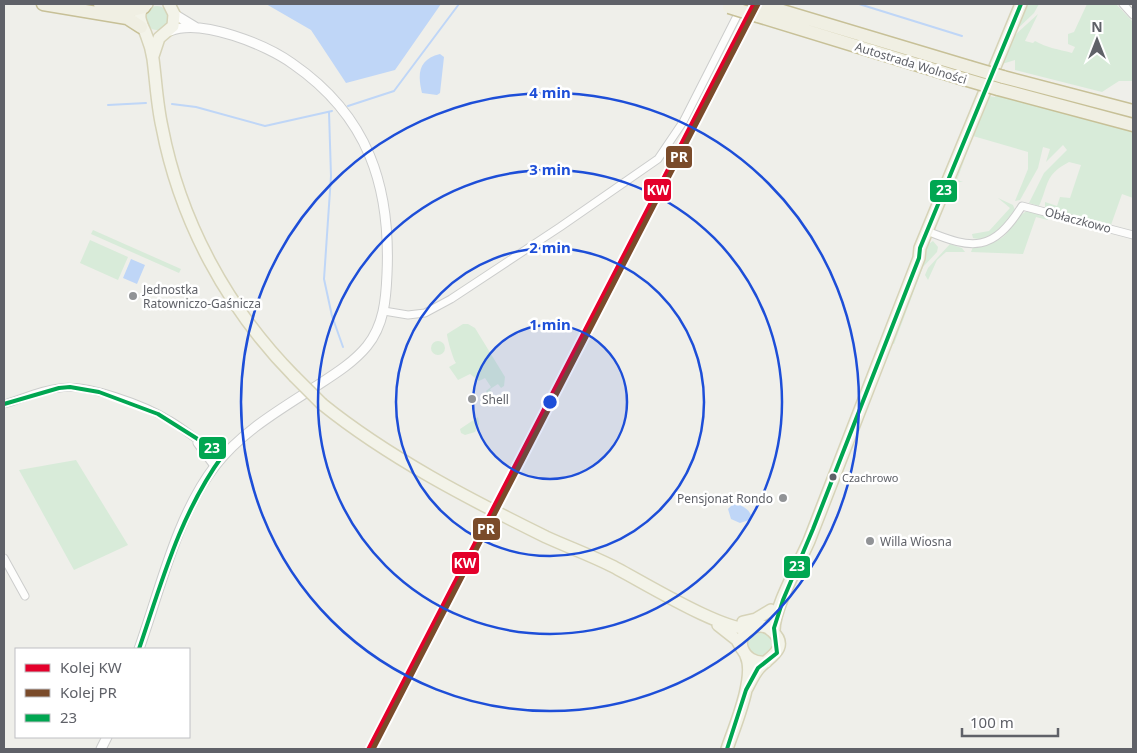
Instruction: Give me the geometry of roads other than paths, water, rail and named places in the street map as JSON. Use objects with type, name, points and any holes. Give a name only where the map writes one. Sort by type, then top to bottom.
[{"type":"highway","points":[[43,4],[127,18],[143,29]]},
{"type":"highway","points":[[103,4],[125,4]]},
{"type":"highway","points":[[103,4],[130,11],[146,5]]},
{"type":"highway","name":"Autostrada Wolności","points":[[724,6],[760,8],[966,73],[998,89],[1133,125]]},
{"type":"highway","name":"Autostrada Wolności","points":[[966,73],[1003,77],[1133,111]]},
{"type":"main road","points":[[727,749],[746,690],[758,668],[777,653],[779,646],[774,632],[774,624],[784,596],[803,555],[867,388],[881,340],[902,284],[913,257],[920,248],[1020,4]]},
{"type":"main road","points":[[146,5],[139,16],[153,58],[159,112],[167,152],[180,194],[196,232],[232,299],[266,345],[322,404],[387,450],[489,507],[609,565],[706,616],[739,628],[766,627],[774,632]]},
{"type":"main road","points":[[153,58],[158,41],[173,26],[170,7]]},
{"type":"main road","points":[[143,29],[154,36],[166,33]]},
{"type":"main road","points":[[744,653],[744,635],[755,627],[784,596]]},
{"type":"main road","points":[[706,616],[743,622],[756,619],[771,610]]},
{"type":"main road","points":[[706,616],[737,640],[748,665],[746,690]]},
{"type":"main road","points":[[744,653],[758,663],[766,662]]},
{"type":"street","points":[[384,311],[416,316],[434,308],[560,227],[658,159],[683,122],[743,4]]},
{"type":"street","points":[[1123,4],[1133,15]]},
{"type":"street","points":[[170,7],[197,28]]},
{"type":"street","points":[[140,648],[188,510],[214,466],[247,432],[351,363],[368,345],[384,311],[388,243],[386,209],[377,171],[358,133],[330,97],[302,70],[290,61],[249,41],[197,28],[166,33]]},
{"type":"street","name":"Obłaczkowo","points":[[927,231],[957,243],[981,243],[1003,232],[1022,206],[1133,235]]},
{"type":"street","points":[[4,404],[58,388],[85,388],[157,414],[195,441],[223,455]]},
{"type":"street","points":[[195,441],[214,466]]},
{"type":"street","points":[[4,558],[25,596]]},
{"type":"street","points":[[100,749],[106,738]]},
{"type":"water","points":[[266,4],[441,4],[395,70],[346,83],[311,30]]},
{"type":"water","points":[[440,54],[444,57],[440,93],[437,95],[422,93],[421,68],[428,59]]},
{"type":"water","points":[[131,259],[145,265],[137,284],[123,278]]},
{"type":"water","points":[[733,504],[748,510],[751,515],[749,520],[740,523],[731,519],[728,509]]},
{"type":"waterway","points":[[348,106],[394,91],[459,4]]},
{"type":"waterway","points":[[859,4],[962,36]]},
{"type":"waterway","points":[[108,105],[146,103]]},
{"type":"waterway","points":[[172,104],[196,107],[265,126],[332,111]]},
{"type":"waterway","points":[[329,112],[331,176],[324,279],[332,316],[343,347]]},
{"type":"rail line","name":"KW","points":[[369,749],[754,4]]},
{"type":"rail line","name":"PR","points":[[373,749],[758,4]]},
{"type":"place","name":"Jednostka Ratowniczo-Gaśnicza","points":[[133,296]]},
{"type":"place","name":"Shell","points":[[472,399]]},
{"type":"place","name":"Czachrowo","points":[[833,477]]},
{"type":"place","name":"Pensjonat Rondo","points":[[783,498]]},
{"type":"place","name":"Willa Wiosna","points":[[870,541]]}]
